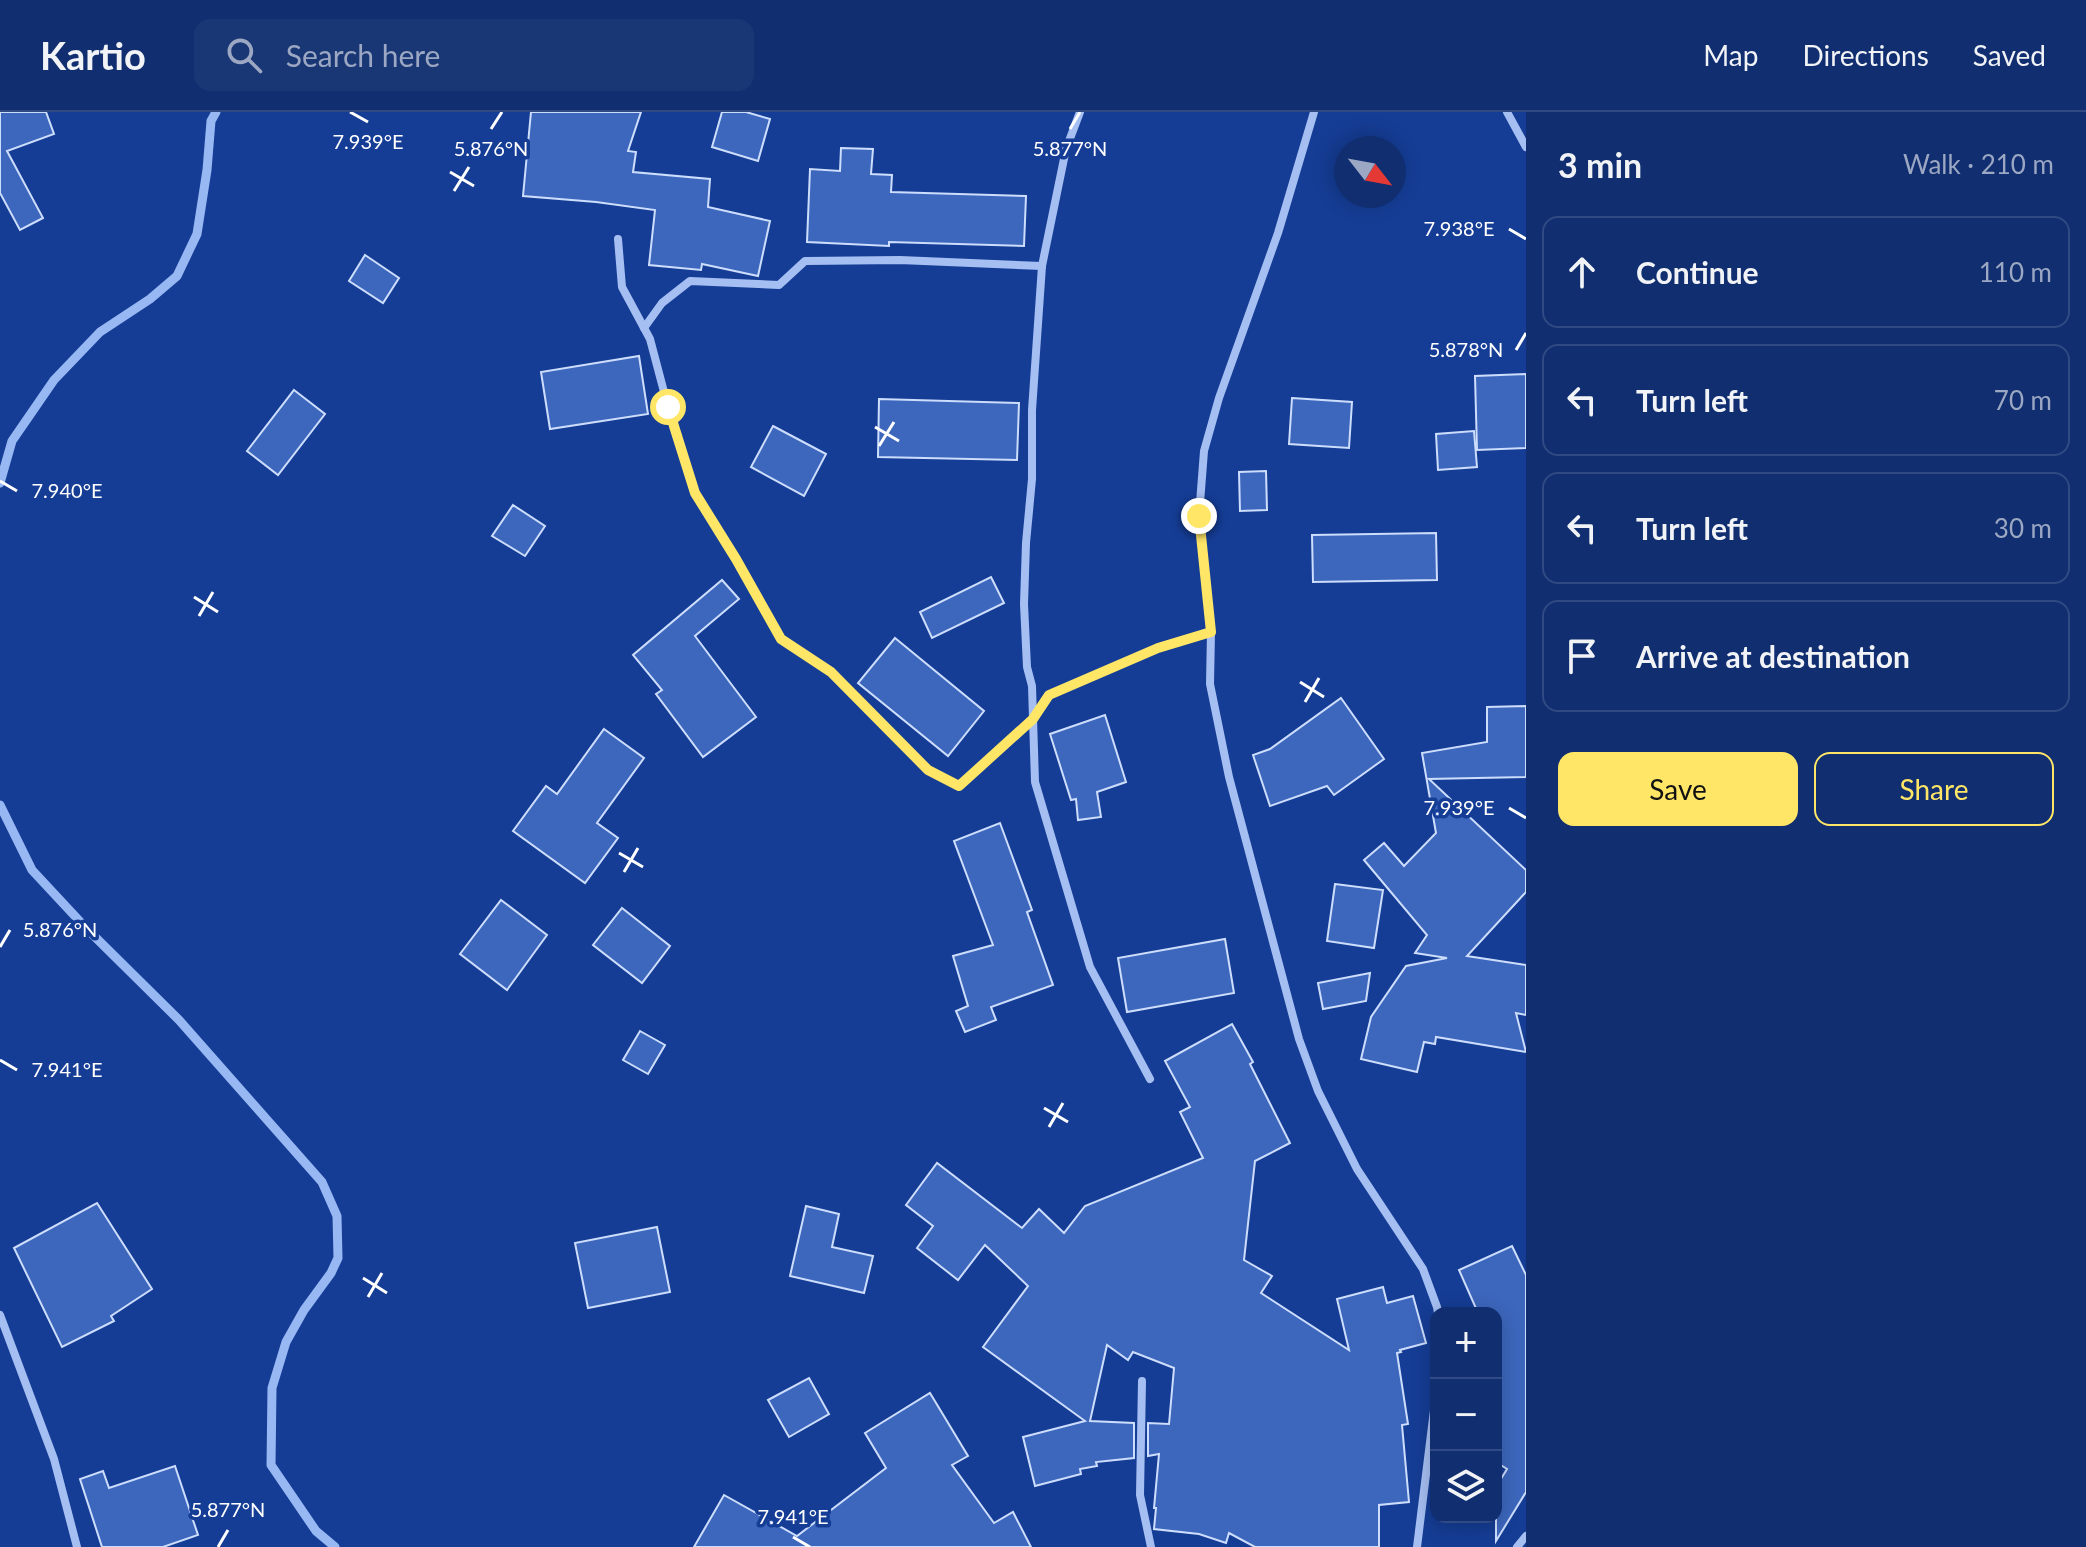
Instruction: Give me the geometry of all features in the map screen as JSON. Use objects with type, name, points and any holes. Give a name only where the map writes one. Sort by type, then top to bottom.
[{"type":"street","points":[[1080,112],[1066,149],[1042,266],[1032,410],[1032,479],[1024,604],[1027,667],[1032,686],[1035,782],[1090,967],[1150,1079]]},
{"type":"street","points":[[1314,112],[1278,233],[1219,398],[1204,451],[1199,516],[1211,632],[1210,684],[1229,777],[1299,1039],[1318,1091],[1357,1169],[1423,1269],[1437,1307]]},
{"type":"street","points":[[1507,112],[1526,147]]},
{"type":"street","points":[[618,239],[622,287],[650,339],[695,493],[781,639],[831,672],[928,770],[959,786],[1033,719],[1049,695],[1158,648],[1211,632]]},
{"type":"street","points":[[644,328],[662,303],[690,281],[779,285],[805,261],[900,260],[1042,266]]},
{"type":"street","points":[[0,1315],[54,1459],[77,1547]]},
{"type":"street","points":[[1142,1381],[1140,1495],[1151,1547]]},
{"type":"street","points":[[1417,1547],[1430,1442]]},
{"type":"street","points":[[1517,1547],[1526,1536]]},
{"type":"building","points":[[0,112],[46,112],[54,134],[7,151],[43,218],[20,230],[0,193]]},
{"type":"building","points":[[531,112],[641,112],[628,151],[636,152],[633,172],[710,179],[708,207],[770,221],[758,276],[702,264],[701,270],[649,265],[655,210],[523,196]]},
{"type":"building","points":[[722,112],[746,112],[770,119],[758,161],[712,147]]},
{"type":"building","points":[[841,148],[873,149],[871,174],[892,175],[891,192],[1026,196],[1024,246],[889,242],[889,246],[807,242],[810,169],[840,171]]},
{"type":"building","points":[[365,255],[399,278],[383,303],[349,281]]},
{"type":"building","points":[[639,356],[648,414],[550,429],[541,372]]},
{"type":"building","points":[[1526,374],[1526,448],[1477,450],[1475,376]]},
{"type":"building","points":[[294,390],[325,414],[278,475],[247,451]]},
{"type":"building","points":[[1292,398],[1352,402],[1349,448],[1289,444]]},
{"type":"building","points":[[879,399],[1019,403],[1017,460],[878,457]]},
{"type":"building","points":[[773,426],[826,454],[804,496],[751,467]]},
{"type":"building","points":[[1474,431],[1477,467],[1438,470],[1436,434]]},
{"type":"building","points":[[1266,471],[1267,510],[1240,511],[1239,472]]},
{"type":"building","points":[[513,505],[545,526],[525,556],[492,536]]},
{"type":"building","points":[[1436,533],[1437,580],[1313,582],[1312,535]]},
{"type":"building","points":[[991,577],[1004,603],[932,638],[920,612]]},
{"type":"building","points":[[722,580],[739,599],[695,636],[756,717],[703,757],[656,694],[662,690],[633,655]]},
{"type":"building","points":[[895,638],[984,711],[948,756],[858,683]]},
{"type":"building","points":[[1341,698],[1384,759],[1334,795],[1327,786],[1270,806],[1253,755],[1270,749]]},
{"type":"building","points":[[1526,706],[1526,777],[1429,779],[1526,870],[1526,892],[1467,956],[1526,965],[1526,1015],[1516,1013],[1526,1052],[1436,1037],[1435,1044],[1424,1042],[1417,1072],[1361,1059],[1371,1017],[1406,966],[1447,958],[1415,953],[1427,935],[1364,860],[1384,843],[1404,866],[1436,833],[1422,753],[1487,742],[1487,707]]},
{"type":"building","points":[[1105,715],[1126,782],[1097,792],[1101,817],[1078,820],[1076,799],[1071,800],[1050,734]]},
{"type":"building","points":[[604,729],[644,758],[597,823],[618,838],[585,883],[513,831],[546,786],[557,794]]},
{"type":"building","points":[[1000,823],[1032,910],[1027,912],[1053,985],[991,1007],[996,1020],[965,1032],[956,1011],[968,1006],[953,956],[993,945],[954,841]]},
{"type":"building","points":[[1335,884],[1383,890],[1374,948],[1327,941]]},
{"type":"building","points":[[501,900],[547,935],[507,990],[460,954]]},
{"type":"building","points":[[622,908],[670,946],[642,983],[593,945]]},
{"type":"building","points":[[1225,939],[1234,993],[1127,1012],[1118,958]]},
{"type":"building","points":[[1370,973],[1366,1001],[1323,1009],[1318,983]]},
{"type":"building","points":[[1232,1024],[1290,1143],[1255,1161],[1244,1260],[1272,1276],[1261,1293],[1349,1350],[1337,1299],[1383,1287],[1387,1303],[1413,1296],[1426,1343],[1397,1353],[1408,1424],[1402,1425],[1409,1502],[1379,1505],[1379,1547],[1255,1547],[1229,1533],[1226,1543],[1199,1534],[1154,1529],[1159,1454],[1148,1456],[1148,1423],[1169,1424],[1174,1368],[1133,1352],[1128,1360],[1107,1345],[1090,1421],[1134,1423],[1134,1458],[1096,1462],[1097,1466],[1080,1469],[1081,1474],[1035,1486],[1023,1437],[1085,1421],[983,1347],[1028,1286],[985,1245],[958,1280],[917,1248],[933,1226],[906,1205],[937,1163],[1022,1228],[1039,1209],[1064,1233],[1085,1206],[1203,1158],[1180,1112],[1190,1107],[1165,1061]]},
{"type":"building","points":[[640,1031],[665,1045],[648,1074],[623,1060]]},
{"type":"building","points":[[97,1203],[152,1289],[111,1316],[114,1321],[62,1347],[14,1248]]},
{"type":"building","points":[[806,1206],[839,1214],[832,1247],[873,1256],[864,1293],[790,1276]]},
{"type":"building","points":[[657,1227],[670,1292],[588,1308],[575,1243]]},
{"type":"building","points":[[1512,1246],[1526,1275],[1526,1492],[1496,1541],[1496,1523],[1502,1523],[1502,1477],[1507,1469],[1502,1466],[1502,1307],[1475,1307],[1459,1270]]},
{"type":"building","points":[[809,1378],[829,1414],[789,1437],[768,1400]]},
{"type":"building","points":[[930,1393],[968,1456],[952,1465],[994,1523],[1013,1512],[1031,1547],[694,1547],[724,1495],[797,1536],[886,1468],[865,1433]]},
{"type":"building","points":[[175,1466],[198,1535],[163,1547],[102,1547],[80,1479],[103,1471],[109,1488]]},
{"type":"waterway","points":[[0,483],[12,441],[54,380],[100,332],[150,299],[177,276],[197,234],[211,121],[216,112]]},
{"type":"waterway","points":[[0,805],[32,870],[179,1020],[322,1182],[337,1216],[338,1258],[286,1342],[272,1388],[271,1465],[316,1531],[335,1547]]},
{"type":"route","points":[[668,407],[695,493],[781,639],[831,672],[928,770],[959,786],[1033,719],[1049,695],[1158,648],[1211,632],[1199,516]]}]
